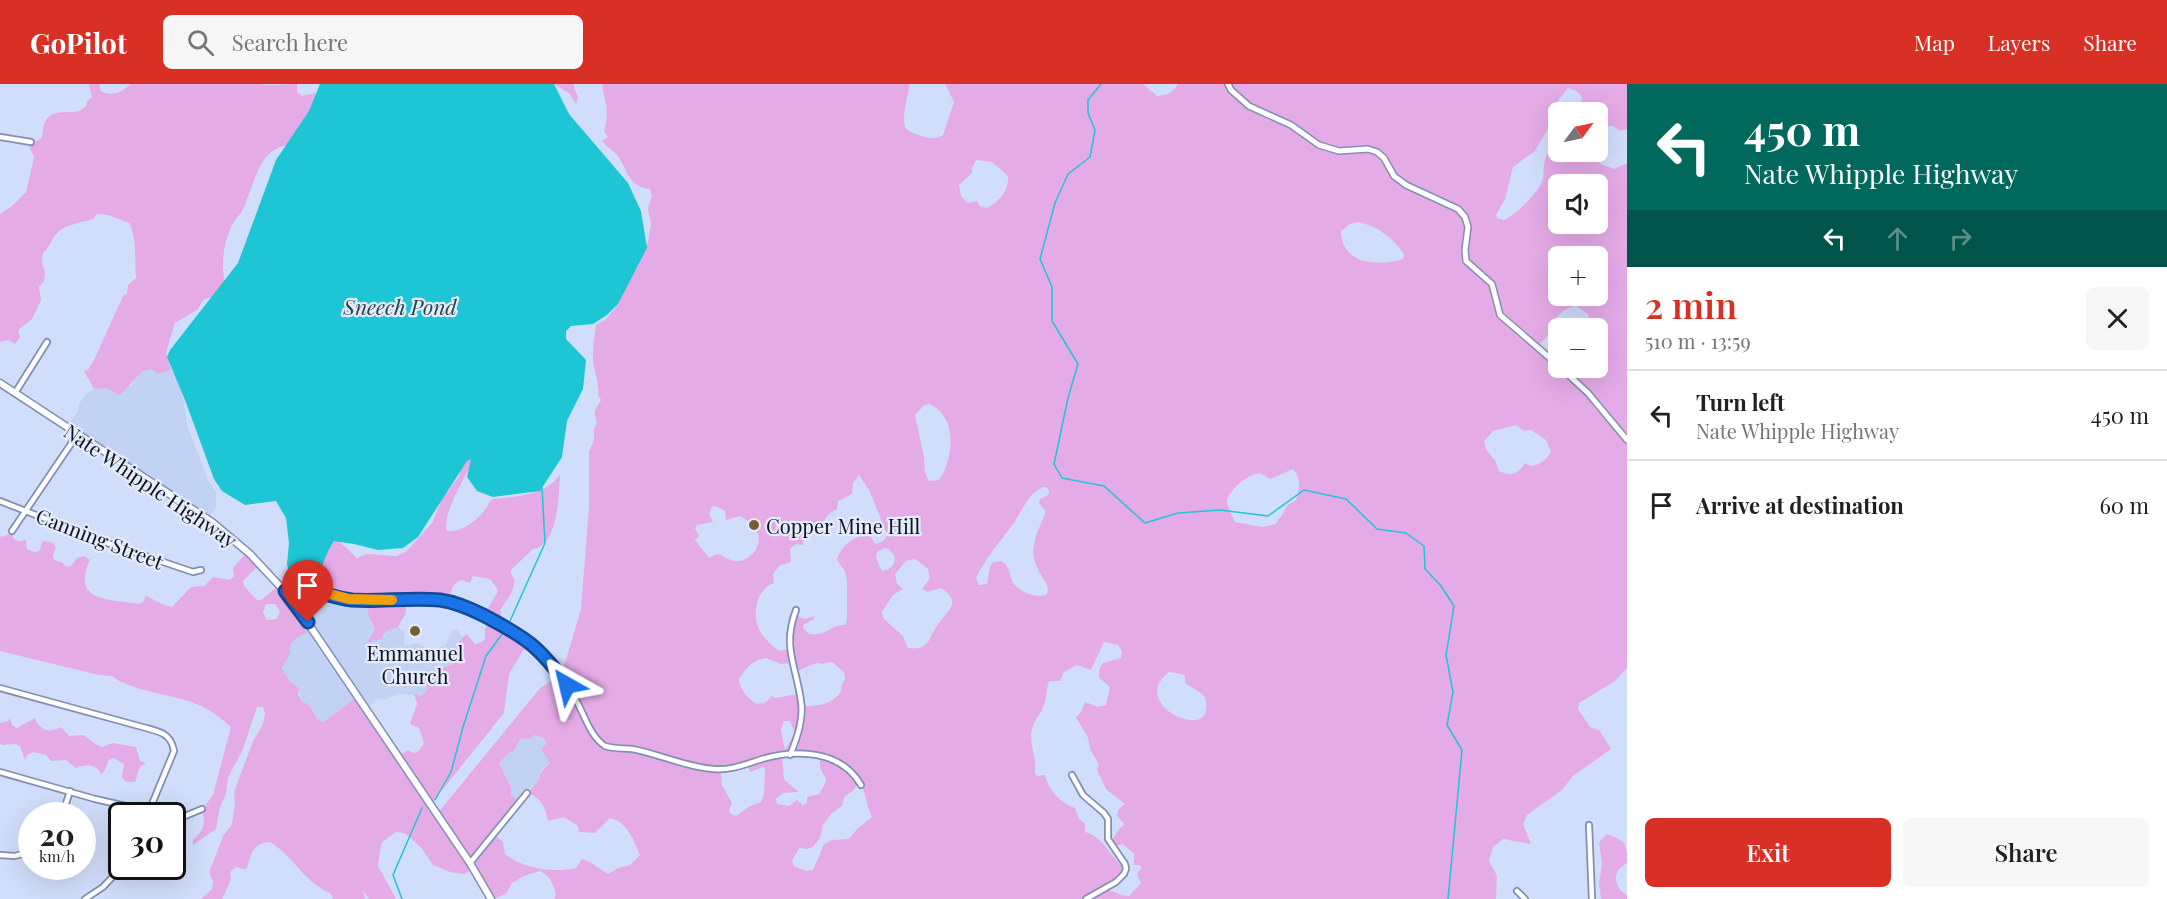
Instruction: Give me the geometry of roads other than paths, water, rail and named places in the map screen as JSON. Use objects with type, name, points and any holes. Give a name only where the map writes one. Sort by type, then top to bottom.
[{"type":"main road","name":"Nate Whipple Highway","points":[[0,383],[212,522],[250,554],[285,591],[318,637],[470,863],[491,899]]},
{"type":"street","points":[[1228,84],[1231,90],[1249,106],[1291,125],[1326,148],[1339,151],[1368,149],[1377,152],[1384,158],[1391,172],[1406,185],[1458,209],[1465,217],[1468,227],[1466,261],[1492,284],[1500,315],[1548,356]]},
{"type":"street","points":[[0,137],[31,142]]},
{"type":"street","points":[[15,393],[47,342]]},
{"type":"street","points":[[1572,378],[1627,440]]},
{"type":"street","points":[[12,531],[77,435]]},
{"type":"street","name":"Canning Street","points":[[0,501],[119,547],[194,572],[201,570]]},
{"type":"street","points":[[285,591],[299,588],[310,589],[349,599],[443,601],[479,613],[514,631],[537,648],[567,685],[596,738],[610,748],[633,749],[713,769],[736,767],[768,758],[810,753],[839,762],[849,769],[861,785]]},
{"type":"street","points":[[790,755],[798,734],[801,709],[789,646],[789,629],[796,610]]},
{"type":"street","points":[[0,688],[167,735],[173,744],[174,751],[153,802]]},
{"type":"street","points":[[0,772],[108,802]]},
{"type":"street","points":[[1072,775],[1083,795],[1108,819],[1108,839],[1126,869],[1116,882],[1086,899]]},
{"type":"street","points":[[66,802],[70,791]]},
{"type":"street","points":[[470,863],[527,793]]},
{"type":"street","points":[[186,816],[202,809]]},
{"type":"street","points":[[1589,825],[1592,899]]},
{"type":"street","points":[[0,855],[18,855]]},
{"type":"street","points":[[85,899],[110,880]]},
{"type":"street","points":[[1517,891],[1525,899]]},
{"type":"water","name":"Sneech Pond","points":[[320,84],[554,84],[569,114],[628,183],[641,211],[647,248],[618,304],[593,324],[571,326],[566,331],[566,339],[586,360],[583,389],[567,421],[562,457],[540,491],[493,497],[477,491],[467,477],[471,459],[467,461],[418,537],[403,548],[378,550],[334,541],[315,581],[292,581],[287,564],[289,543],[286,518],[276,501],[245,505],[222,491],[214,479],[167,357],[170,350],[238,263],[276,160],[309,111]]},
{"type":"waterway","points":[[1101,84],[1088,100],[1088,113],[1095,130],[1090,157],[1068,174],[1055,203],[1040,259],[1052,287],[1052,321],[1078,364],[1054,464],[1062,478],[1104,486],[1145,523],[1178,513],[1220,510],[1268,516],[1304,490],[1346,499],[1377,529],[1406,533],[1424,546],[1425,569],[1441,586],[1454,606],[1446,655],[1453,692],[1447,725],[1462,750],[1448,899]]},
{"type":"waterway","points":[[510,621],[545,543],[542,488]]},
{"type":"waterway","points":[[435,800],[451,772],[486,656],[505,630]]},
{"type":"waterway","points":[[402,899],[393,875],[422,808]]},
{"type":"place","name":"Copper Mine Hill","points":[[754,525]]},
{"type":"place","name":"Emmanuel Church","points":[[415,631]]}]
